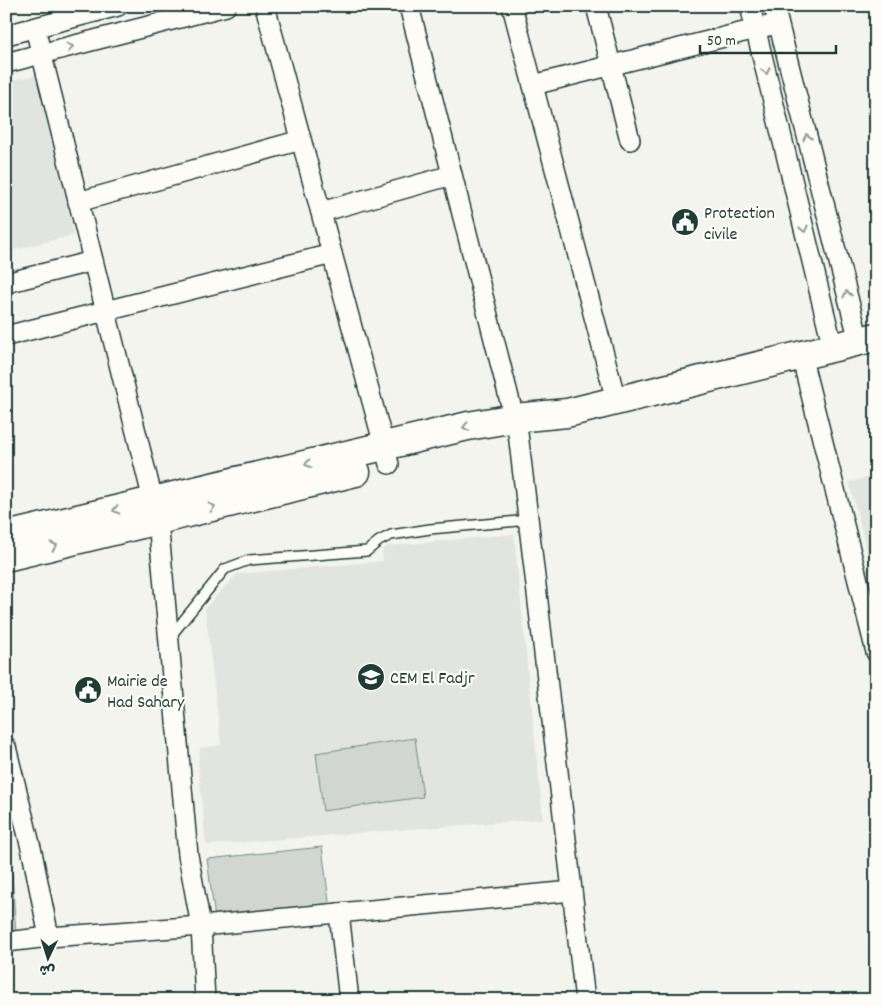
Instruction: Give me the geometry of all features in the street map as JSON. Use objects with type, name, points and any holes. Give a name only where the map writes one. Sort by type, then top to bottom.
[{"type":"main road","points":[[6,557],[155,511],[387,455],[468,426],[516,426],[867,339]]},
{"type":"main road","points":[[6,536],[155,511]]},
{"type":"street","points":[[6,63],[226,6]]},
{"type":"street","points":[[265,6],[387,455]]},
{"type":"street","points":[[409,6],[516,426],[529,520],[585,1000]]},
{"type":"street","points":[[512,6],[616,400]]},
{"type":"street","points":[[596,6],[630,140]]},
{"type":"street","points":[[750,6],[832,348]]},
{"type":"street","points":[[6,35],[109,7]]},
{"type":"street","points":[[533,85],[756,30],[776,15],[867,339]]},
{"type":"street","points":[[35,28],[155,511],[188,855],[201,926],[205,1000]]},
{"type":"street","points":[[78,202],[302,140]]},
{"type":"street","points":[[321,212],[452,175]]},
{"type":"street","points":[[6,336],[332,254]]},
{"type":"street","points":[[6,282],[93,261]]},
{"type":"street","points":[[801,355],[876,652]]},
{"type":"street","points":[[6,747],[32,852],[49,937]]},
{"type":"street","points":[[6,942],[201,926],[572,891]]},
{"type":"street","points":[[339,913],[349,1000]]},
{"type":"lane","points":[[168,639],[225,569],[249,560],[367,551],[391,534],[529,520]]},
{"type":"shaded area","points":[[37,75],[74,235],[6,252],[6,82]]},
{"type":"shaded area","points":[[876,475],[876,586],[849,482]]},
{"type":"shaded area","name":"CEM El Fadjr","points":[[514,534],[543,819],[206,845],[198,763],[200,748],[221,745],[205,608],[237,574],[383,561],[382,550],[388,546]]},
{"type":"shaded area","points":[[415,738],[423,797],[323,811],[316,753]]},
{"type":"shaded area","points":[[322,847],[330,909],[215,919],[207,859]]},
{"type":"shaded area","points":[[6,872],[12,872],[16,935],[6,936]]},
{"type":"place","name":"Protection civile","points":[[685,222]]},
{"type":"place","name":"CEM El Fadjr","points":[[371,677]]},
{"type":"place","name":"Mairie de Had Sahary","points":[[88,690]]}]
